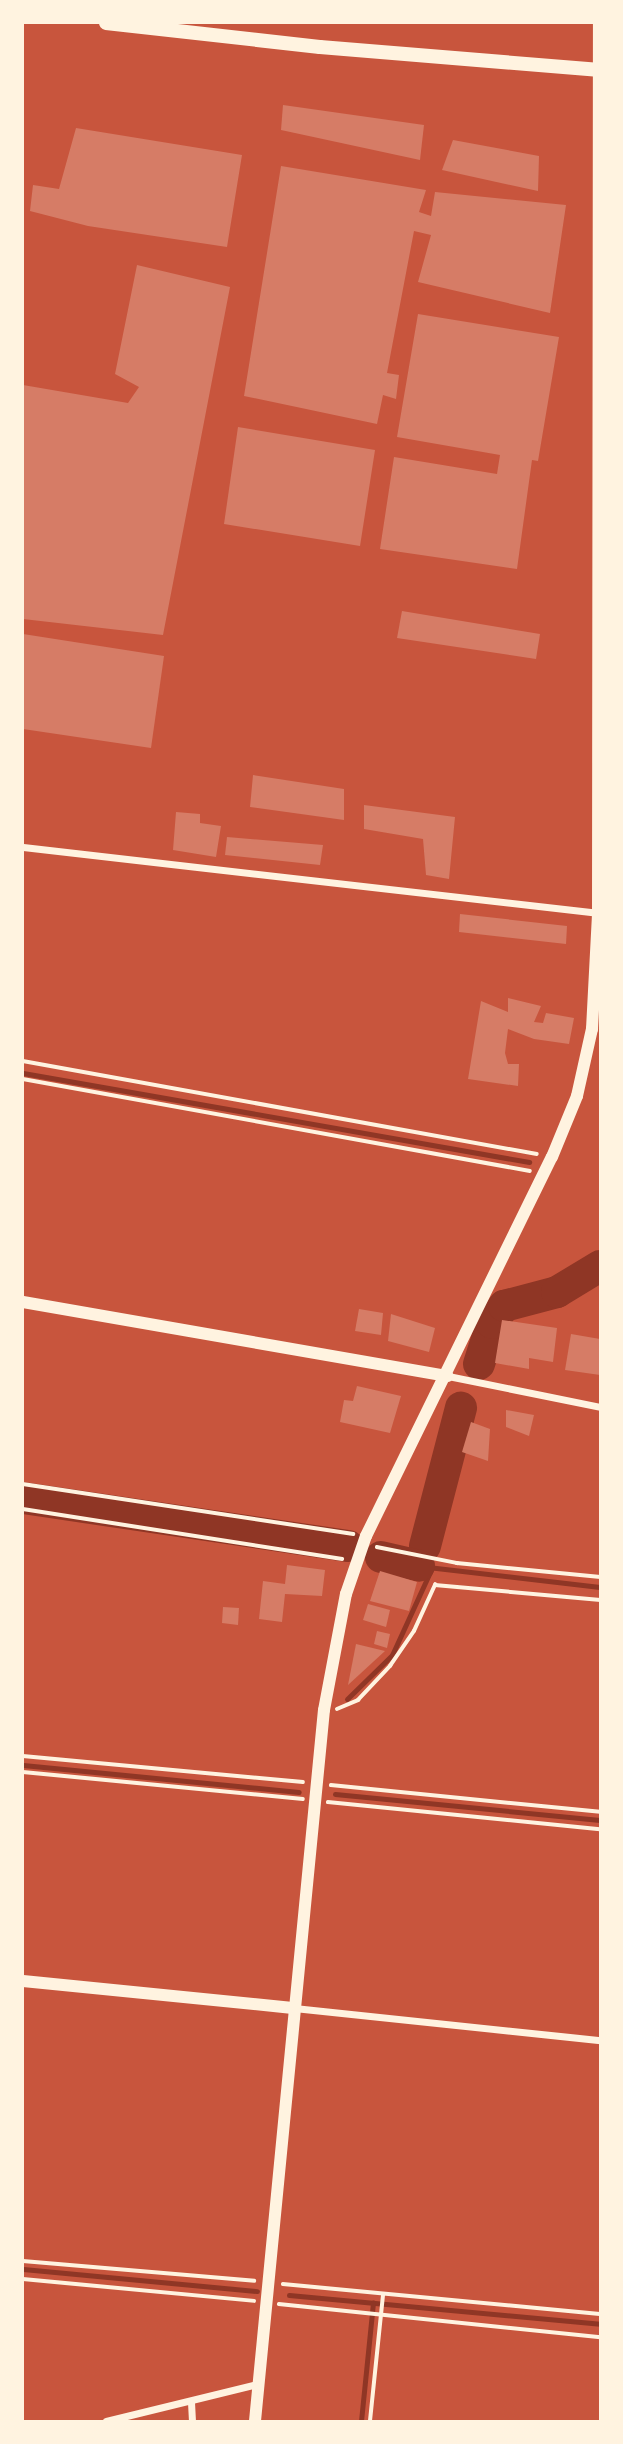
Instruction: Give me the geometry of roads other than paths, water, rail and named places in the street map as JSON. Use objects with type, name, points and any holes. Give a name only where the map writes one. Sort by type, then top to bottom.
[{"type":"main road","points":[[106,23],[320,47],[599,70]]},
{"type":"street","points":[[255,2421],[324,1710],[339,1624],[364,1540],[448,1376],[552,1157],[586,1062],[595,997],[599,913],[599,23]]},
{"type":"street","points":[[23,847],[599,913]]},
{"type":"street","points":[[23,1302],[448,1376],[600,1407]]},
{"type":"street","points":[[23,1981],[600,2040]]},
{"type":"street","points":[[106,2421],[257,2384]]},
{"type":"street","points":[[191,2402],[192,2421]]},
{"type":"waterway","points":[[23,1073],[529,1162]]},
{"type":"waterway","points":[[479,1364],[492,1323],[504,1306],[557,1292],[600,1266]]},
{"type":"waterway","points":[[425,1546],[461,1408]]},
{"type":"waterway","points":[[23,1498],[348,1546]]},
{"type":"waterway","points":[[381,1557],[419,1566]]},
{"type":"waterway","points":[[419,1566],[600,1587]]},
{"type":"waterway","points":[[347,1699],[392,1655],[431,1570]]},
{"type":"waterway","points":[[23,1765],[299,1792]]},
{"type":"waterway","points":[[335,1794],[600,1820]]},
{"type":"waterway","points":[[23,2269],[257,2291]]},
{"type":"waterway","points":[[289,2295],[600,2324]]},
{"type":"waterway","points":[[361,2421],[373,2303]]}]
